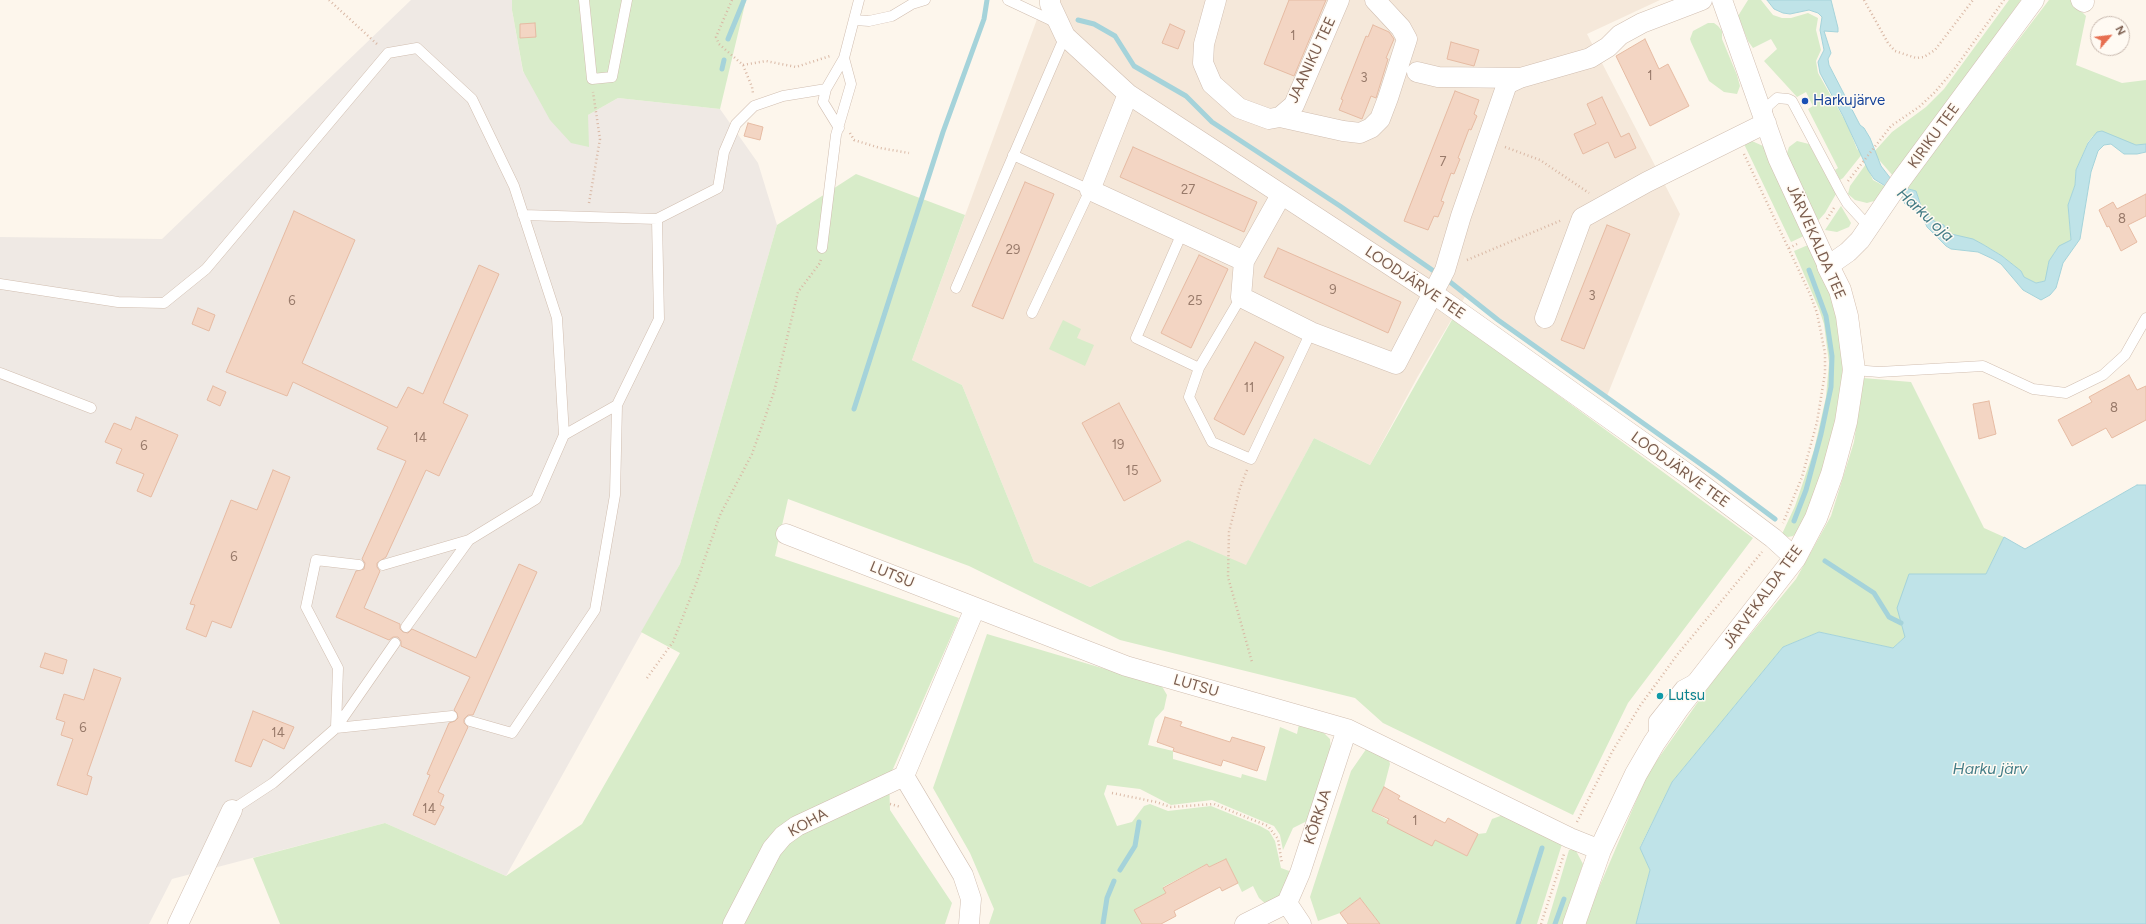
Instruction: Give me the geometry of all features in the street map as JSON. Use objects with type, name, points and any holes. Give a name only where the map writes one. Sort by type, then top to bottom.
[{"type":"street","name":"LOODJÄRVE TEE","points":[[1050,0],[1050,4],[1062,30],[1128,94],[1281,195],[1438,283],[1773,538],[1795,558]]},
{"type":"street","name":"JAANIKU TEE","points":[[1216,0],[1204,44],[1203,62],[1212,84],[1239,108],[1269,119],[1280,117],[1343,131],[1360,132],[1371,128],[1380,119],[1407,39],[1401,28],[1375,0]]},
{"type":"street","name":"JAANIKU TEE","points":[[1280,117],[1294,105],[1339,0]]},
{"type":"street","points":[[1281,195],[1244,261],[1241,297],[1311,332],[1396,364],[1438,283],[1507,84],[1520,78],[1590,58],[1608,47],[1620,35],[1642,23],[1702,0]]},
{"type":"street","name":"KIRIKU TEE","points":[[1828,266],[1848,252],[1869,227],[1896,187],[2034,0]]},
{"type":"street","name":"JÄRVEKALDA TEE","points":[[1574,924],[1600,850],[1636,774],[1654,743],[1704,674],[1795,558],[1816,518],[1832,474],[1846,422],[1854,370],[1847,316],[1840,290],[1778,158],[1725,1]]},
{"type":"street","points":[[1417,72],[1438,77],[1520,78]]},
{"type":"street","points":[[1128,94],[1090,190],[1244,261]]},
{"type":"street","points":[[1545,318],[1582,218],[1736,137],[1766,123]]},
{"type":"street","name":"LUTSU","points":[[786,534],[1126,666],[1347,730],[1570,838],[1600,850]]},
{"type":"street","points":[[969,924],[971,899],[963,875],[904,776],[975,608]]},
{"type":"street","name":"KÕRKJA","points":[[1287,903],[1300,873],[1347,730]]},
{"type":"street","name":"KOHA","points":[[733,924],[772,849],[783,836],[797,826],[904,776]]},
{"type":"street","points":[[178,924],[232,810]]},
{"type":"street","points":[[1245,924],[1287,903],[1301,924]]},
{"type":"lane","points":[[584,0],[592,79],[612,77],[627,0]]},
{"type":"lane","points":[[840,123],[823,102],[826,89],[845,55],[859,0]]},
{"type":"lane","points":[[855,20],[869,21],[892,16],[912,4],[925,0]]},
{"type":"lane","points":[[956,288],[1013,155],[1062,30],[1008,0]]},
{"type":"lane","points":[[0,284],[118,302],[164,303],[206,269],[388,53],[417,48],[472,99],[514,186],[558,318],[564,435],[536,498],[469,540],[383,565]]},
{"type":"lane","points":[[822,248],[835,142],[851,84],[845,55]]},
{"type":"lane","points":[[523,215],[657,219],[718,188],[724,152],[736,124],[754,106],[783,96],[826,89]]},
{"type":"lane","points":[[1766,123],[1766,113],[1772,101],[1782,98],[1792,101],[1847,203],[1869,227]]},
{"type":"lane","points":[[1013,155],[1090,190],[1032,313]]},
{"type":"lane","points":[[470,721],[512,732],[595,610],[615,495],[617,405],[659,319],[657,219]]},
{"type":"lane","points":[[1182,233],[1136,338],[1199,368]]},
{"type":"lane","points":[[1241,297],[1199,368],[1189,397],[1212,442],[1251,459],[1311,332]]},
{"type":"lane","points":[[1854,370],[1879,372],[1983,366],[2033,389],[2066,393],[2102,375],[2125,355],[2146,318]]},
{"type":"lane","points":[[0,373],[91,408]]},
{"type":"lane","points":[[564,435],[617,405]]},
{"type":"lane","points":[[406,627],[469,540]]},
{"type":"lane","points":[[336,728],[338,668],[306,607],[316,560],[359,565]]},
{"type":"lane","points":[[232,810],[273,783],[336,728],[395,643]]},
{"type":"lane","points":[[336,728],[452,716]]},
{"type":"path","points":[[329,0],[388,53]]},
{"type":"path","points":[[732,0],[716,37],[719,44],[743,65],[752,87],[754,106]]},
{"type":"path","points":[[1864,0],[1888,43],[1896,51],[1916,58],[1924,57],[1935,50],[1973,0]]},
{"type":"path","points":[[1847,183],[1891,126],[1919,107],[1934,93],[1953,71],[2004,0]]},
{"type":"path","points":[[743,65],[766,60],[796,67],[845,55]]},
{"type":"path","points":[[588,217],[600,139],[592,79]]},
{"type":"path","points":[[840,123],[854,140],[880,148],[909,153]]},
{"type":"path","points":[[1736,137],[1810,294],[1817,313],[1825,353],[1825,372],[1817,422],[1802,478],[1782,525]]},
{"type":"path","points":[[1488,140],[1540,160],[1592,195],[1603,206]]},
{"type":"path","points":[[1823,223],[1834,207]]},
{"type":"path","points":[[1438,283],[1559,220],[1582,218]]},
{"type":"path","points":[[647,678],[673,642],[697,581],[720,515],[752,454],[774,392],[798,292],[820,263],[822,248]]},
{"type":"path","points":[[1251,459],[1240,488],[1229,532],[1228,577],[1252,662]]},
{"type":"path","points":[[1112,793],[1156,802],[1171,807],[1214,804],[1268,826],[1278,839],[1282,864],[1300,873]]},
{"type":"shaded area","points":[[411,0],[512,0],[512,10],[523,72],[588,115],[618,98],[720,109],[758,163],[777,225],[680,564],[506,876],[385,823],[172,879],[149,924],[0,924],[0,237],[162,239]]},
{"type":"shaded area","points":[[1044,0],[1660,0],[1587,34],[1680,214],[1607,396],[1466,295],[1418,376],[1370,465],[1314,438],[1246,566],[1188,540],[1090,587],[1034,562],[962,385],[912,360]]},
{"type":"green space","points":[[512,0],[746,0],[720,109],[618,98],[588,115],[589,147],[571,143],[550,120],[523,71],[512,10]]},
{"type":"green space","points":[[1748,0],[1761,0],[1773,15],[1782,18],[1791,18],[1808,13],[1818,18],[1816,30],[1821,50],[1816,61],[1818,73],[1848,126],[1857,149],[1863,153],[1840,180],[1835,170],[1838,168],[1808,109],[1813,106],[1806,92],[1797,97],[1764,61],[1777,49],[1771,39],[1753,48],[1748,41],[1738,16]]},
{"type":"green space","points":[[2009,0],[2021,0],[1894,177],[1873,153],[1892,132],[1926,107],[1944,89]]},
{"type":"green space","points":[[2049,0],[2070,0],[2086,16],[2076,65],[2122,83],[2146,80],[2146,144],[2136,145],[2093,136],[2088,142],[2076,170],[2075,185],[2068,205],[2071,240],[2056,250],[2048,264],[2048,274],[2045,281],[2036,283],[2024,277],[2021,271],[2002,256],[1984,245],[1947,233],[1944,225],[1937,223],[1929,217],[1921,206],[1916,191],[1905,188]]},
{"type":"green space","points":[[1708,23],[1714,23],[1722,31],[1722,39],[1740,86],[1737,94],[1724,92],[1709,81],[1691,42],[1690,39],[1693,31]]},
{"type":"green space","points":[[1752,141],[1763,146],[1804,236],[1791,242],[1744,144]]},
{"type":"green space","points":[[1797,141],[1809,144],[1836,194],[1825,213],[1817,222],[1787,153],[1789,147]]},
{"type":"green space","points":[[1866,164],[1873,180],[1886,187],[1874,201],[1867,203],[1855,200],[1848,194],[1850,186]]},
{"type":"green space","points":[[856,174],[965,215],[912,360],[962,385],[1034,562],[1090,587],[1188,540],[1246,565],[1314,438],[1370,465],[1453,318],[1753,538],[1628,703],[1573,815],[1383,723],[1355,698],[1120,640],[969,566],[788,499],[775,556],[959,618],[889,778],[890,810],[952,903],[945,924],[280,924],[253,858],[385,823],[506,876],[582,824],[680,653],[641,632],[680,564],[777,225]]},
{"type":"green space","points":[[1841,206],[1851,223],[1849,227],[1837,232],[1825,230]]},
{"type":"green space","points":[[1808,245],[1829,287],[1839,324],[1843,363],[1842,378],[1840,399],[1830,446],[1810,508],[1799,531],[1793,536],[1788,537],[1782,534],[1795,506],[1814,450],[1826,397],[1829,363],[1824,324],[1794,251]]},
{"type":"green space","points":[[1063,320],[1081,329],[1077,338],[1094,345],[1085,366],[1049,349]]},
{"type":"green space","points":[[1863,378],[1911,382],[1984,528],[2004,537],[1986,574],[1909,574],[1905,637],[1893,648],[1819,632],[1783,647],[1672,782],[1640,847],[1650,870],[1636,924],[1585,924],[1589,911],[1648,773],[1717,675],[1796,579],[1831,516],[1854,442]]},
{"type":"green space","points":[[987,634],[1139,679],[1160,683],[1167,695],[1164,709],[1155,719],[1148,745],[1173,751],[1173,759],[1241,778],[1242,774],[1266,781],[1280,727],[1297,734],[1299,724],[1323,732],[1330,739],[1331,752],[1307,821],[1293,828],[1283,850],[1280,835],[1274,826],[1212,800],[1171,805],[1140,789],[1107,785],[1104,794],[1117,826],[1132,822],[1144,806],[1150,804],[1168,811],[1211,806],[1269,831],[1275,841],[1281,868],[1292,872],[1283,896],[1267,905],[1259,898],[1253,886],[1242,892],[1226,859],[1209,867],[1207,864],[1163,887],[1166,893],[1134,910],[1142,924],[989,924],[994,909],[970,853],[933,788]]},
{"type":"green space","points":[[1369,745],[1387,754],[1390,764],[1384,787],[1372,811],[1432,845],[1435,840],[1467,856],[1478,834],[1486,833],[1492,819],[1503,815],[1562,844],[1537,924],[1380,924],[1360,898],[1340,913],[1318,921],[1310,897],[1351,771]]},
{"type":"green space","points":[[1575,849],[1583,864],[1563,924],[1547,924],[1569,850]]},
{"type":"water","name":"Harku oja","points":[[1767,0],[1831,0],[1838,32],[1824,31],[1831,53],[1828,59],[1829,65],[1860,125],[1864,128],[1870,138],[1881,166],[1891,179],[1905,188],[1916,191],[1921,206],[1929,217],[1937,223],[1944,225],[1947,233],[1973,239],[1984,245],[2002,256],[2021,271],[2024,277],[2036,283],[2045,281],[2049,261],[2059,246],[2071,240],[2068,205],[2075,185],[2076,170],[2088,143],[2097,132],[2102,131],[2136,145],[2146,144],[2146,152],[2137,154],[2124,154],[2111,144],[2104,145],[2098,151],[2091,172],[2080,239],[2063,263],[2056,288],[2050,295],[2041,300],[2023,290],[2001,264],[1993,259],[1978,252],[1951,249],[1946,246],[1927,227],[1922,215],[1912,207],[1905,204],[1900,195],[1874,179],[1868,170],[1843,116],[1820,73],[1818,62],[1824,50],[1820,30],[1822,17],[1818,13],[1809,10],[1790,14],[1783,13],[1774,9]]},
{"type":"water","name":"Harku järv","points":[[2137,485],[2146,485],[2146,924],[1636,924],[1650,870],[1640,848],[1672,782],[1783,647],[1819,632],[1893,648],[1905,637],[1897,608],[1909,574],[1986,574],[2004,537],[2025,549]]},
{"type":"building","points":[[1289,0],[1326,0],[1294,76],[1264,64]]},
{"type":"building","points":[[535,23],[536,37],[520,38],[520,24]]},
{"type":"building","points":[[1170,24],[1185,31],[1178,49],[1162,43]]},
{"type":"building","points":[[1373,25],[1389,32],[1394,39],[1386,58],[1388,59],[1376,98],[1371,96],[1362,119],[1339,110],[1343,100],[1341,99],[1366,36],[1368,37]]},
{"type":"building","points":[[1645,39],[1659,69],[1668,64],[1689,106],[1650,126],[1616,56]]},
{"type":"building","points":[[1451,42],[1479,50],[1474,66],[1447,59]]},
{"type":"building","points":[[1455,91],[1479,100],[1474,114],[1477,116],[1471,130],[1469,129],[1458,158],[1460,159],[1454,174],[1451,173],[1441,201],[1444,202],[1438,217],[1434,216],[1428,230],[1404,221]]},
{"type":"building","points":[[1602,97],[1621,137],[1629,133],[1636,148],[1615,158],[1608,142],[1583,154],[1574,134],[1596,124],[1587,104]]},
{"type":"building","points":[[748,123],[763,127],[760,140],[744,136]]},
{"type":"building","points":[[1133,147],[1257,202],[1244,232],[1120,177]]},
{"type":"building","points":[[1025,182],[1054,194],[1003,319],[972,306]]},
{"type":"building","points":[[2146,194],[2146,216],[2128,225],[2137,242],[2121,251],[2109,226],[2107,227],[2099,210],[2113,202],[2117,209]]},
{"type":"building","points":[[294,211],[355,240],[302,363],[397,408],[408,387],[423,394],[479,265],[499,274],[443,403],[468,415],[439,476],[426,470],[386,557],[377,563],[377,567],[380,571],[364,608],[400,624],[400,629],[403,632],[408,633],[412,629],[476,658],[519,564],[537,572],[473,715],[468,715],[464,719],[464,723],[468,727],[438,792],[444,795],[440,805],[444,807],[435,825],[413,815],[430,775],[427,774],[449,723],[458,718],[457,713],[454,710],[470,677],[401,646],[401,641],[398,637],[393,637],[389,640],[336,617],[356,571],[364,569],[365,563],[362,559],[406,461],[377,449],[388,427],[293,382],[287,396],[226,372]]},
{"type":"building","points":[[1607,225],[1630,234],[1584,349],[1561,340]]},
{"type":"building","points":[[1278,248],[1401,302],[1388,333],[1264,277]]},
{"type":"building","points":[[1199,255],[1228,269],[1191,348],[1161,333]]},
{"type":"building","points":[[198,308],[215,315],[209,331],[192,324]]},
{"type":"building","points":[[1255,342],[1284,357],[1244,435],[1214,419]]},
{"type":"building","points":[[2129,375],[2137,390],[2146,386],[2146,420],[2112,438],[2106,428],[2072,446],[2058,420],[2092,402],[2089,397]]},
{"type":"building","points":[[213,386],[226,392],[220,406],[207,400]]},
{"type":"building","points":[[1989,401],[1996,434],[1979,439],[1973,404]]},
{"type":"building","points":[[1119,403],[1161,481],[1124,501],[1082,423]]},
{"type":"building","points":[[136,417],[178,435],[151,497],[137,491],[144,474],[116,463],[122,449],[105,442],[114,423],[131,430]]},
{"type":"building","points":[[273,470],[290,477],[231,628],[212,621],[206,637],[186,629],[195,605],[190,604],[231,500],[257,510]]},
{"type":"building","points":[[45,653],[67,660],[63,674],[40,667]]},
{"type":"building","points":[[94,669],[121,678],[87,775],[92,777],[87,795],[57,785],[73,739],[61,735],[65,722],[56,719],[64,694],[84,700]]},
{"type":"building","points":[[253,711],[294,727],[284,749],[263,739],[251,767],[235,761]]},
{"type":"building","points":[[1165,717],[1182,722],[1180,726],[1230,742],[1232,737],[1265,747],[1257,771],[1223,760],[1221,766],[1173,751],[1174,748],[1157,742]]},
{"type":"building","points":[[1384,787],[1400,796],[1398,799],[1445,823],[1448,818],[1478,834],[1467,856],[1435,840],[1432,846],[1387,823],[1389,819],[1372,811]]},
{"type":"building","points":[[1226,859],[1238,883],[1222,891],[1220,887],[1174,911],[1176,916],[1161,924],[1142,924],[1134,910],[1166,893],[1163,888],[1207,864],[1209,867]]},
{"type":"building","points":[[1360,898],[1380,924],[1348,924],[1340,913]]},
{"type":"waterway","points":[[728,39],[744,0]]},
{"type":"waterway","points":[[854,409],[943,132],[984,19],[987,0]]},
{"type":"waterway","points":[[1078,20],[1094,24],[1115,36],[1134,66],[1186,96],[1212,122],[1340,206],[1438,274]]},
{"type":"waterway","points":[[722,69],[724,60]]},
{"type":"waterway","points":[[1794,521],[1806,490],[1821,434],[1831,387],[1832,356],[1826,316],[1809,270]]},
{"type":"waterway","points":[[1445,278],[1498,320],[1716,475],[1775,519]]},
{"type":"waterway","points":[[1825,561],[1874,593],[1889,617],[1901,623]]},
{"type":"waterway","points":[[1120,870],[1135,846],[1139,822]]},
{"type":"waterway","points":[[1518,924],[1542,848]]},
{"type":"waterway","points":[[1103,924],[1107,898],[1114,881]]},
{"type":"waterway","points":[[1555,924],[1564,899]]},
{"type":"place","name":"Harkujärve","points":[[1805,101]]},
{"type":"place","name":"Lutsu","points":[[1660,696]]}]
